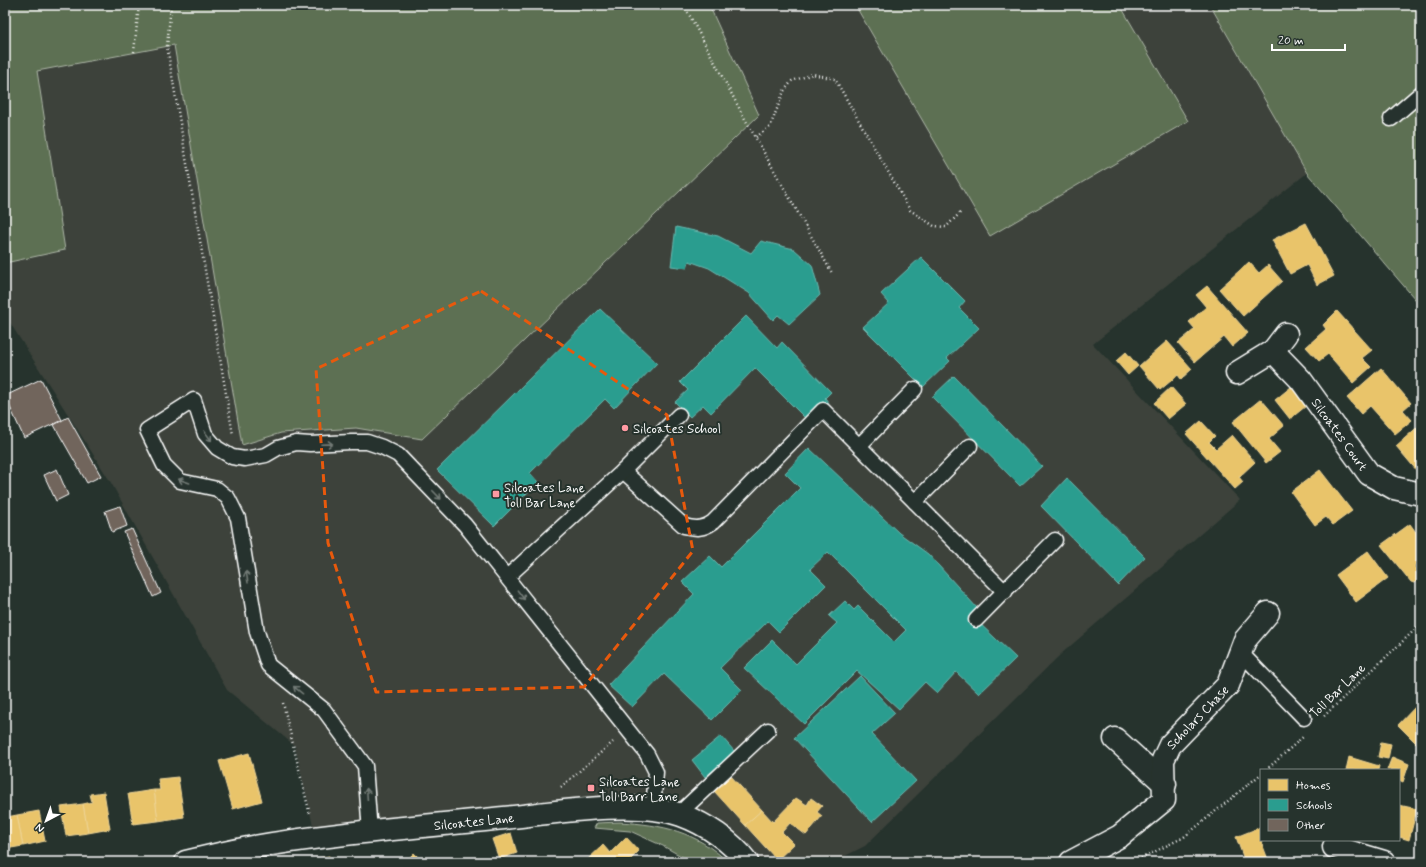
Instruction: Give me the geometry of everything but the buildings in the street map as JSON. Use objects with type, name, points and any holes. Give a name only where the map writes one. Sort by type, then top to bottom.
[{"type":"street","name":"Silcoates Court","points":[[1237,373],[1279,343],[1301,380],[1369,474],[1394,488],[1421,494]]},
{"type":"street","name":"Scholars Chase","points":[[1170,794],[1164,760],[1170,745],[1228,685],[1245,640],[1268,612]]},
{"type":"street","points":[[1071,862],[1120,836],[1170,794],[1115,739]]},
{"type":"street","name":"Silcoates Lane","points":[[186,862],[250,855],[316,839],[370,832],[600,809],[653,809],[681,815],[711,830],[738,851],[747,862]]},
{"type":"street","points":[[1347,854],[1384,862]]},
{"type":"lane","points":[[1391,119],[1421,93]]},
{"type":"lane","points":[[859,446],[915,388]]},
{"type":"lane","points":[[370,832],[365,766],[324,710],[268,665],[257,632],[238,518],[228,498],[217,489],[180,481],[164,465],[147,430],[194,400],[205,434],[217,448],[237,458],[245,459],[266,455],[278,448],[296,443],[367,442],[398,455],[460,519],[646,754],[656,772],[653,809]]},
{"type":"lane","points":[[623,471],[684,526],[694,529],[704,528],[713,522],[823,410],[1005,592]]},
{"type":"lane","points":[[507,577],[623,471],[679,415]]},
{"type":"lane","points":[[915,502],[970,446]]},
{"type":"lane","points":[[976,620],[1056,540]]},
{"type":"lane","points":[[1241,652],[1304,718]]},
{"type":"lane","points":[[681,815],[686,807],[768,730]]},
{"type":"path","points":[[134,52],[139,5]]},
{"type":"path","points":[[171,5],[167,46],[237,458]]},
{"type":"path","points":[[684,5],[832,273]]},
{"type":"path","points":[[756,137],[770,127],[784,91],[792,81],[813,74],[835,79],[910,210],[934,226],[946,227],[961,212]]},
{"type":"path","name":"Toll Bar Lane","points":[[1323,717],[1421,624]]},
{"type":"path","points":[[275,671],[295,746],[316,839]]},
{"type":"path","points":[[557,791],[627,730]]},
{"type":"path","name":"Toll Bar Lane","points":[[1267,769],[1306,733]]},
{"type":"path","points":[[1134,862],[1184,837],[1260,775]]},
{"type":"highlighted area","points":[[481,291],[667,415],[693,551],[584,687],[376,692],[328,543],[316,369]]},
{"type":"shaded area","name":"Silcoates School","points":[[5,5],[1210,5],[1307,173],[1093,344],[1240,500],[1061,654],[865,846],[833,862],[747,862],[653,809],[316,839],[295,746],[227,690],[110,481],[5,315]]},
{"type":"green space","points":[[5,5],[709,5],[759,115],[422,439],[356,428],[281,433],[242,445],[174,45],[37,71],[65,250],[5,263]]},
{"type":"green space","points":[[855,5],[1120,5],[1188,121],[990,236]]},
{"type":"green space","points":[[1210,5],[1421,5],[1421,306],[1307,173]]},
{"type":"green space","points":[[620,822],[650,825],[678,832],[703,843],[728,862],[692,862],[663,846],[630,831],[594,828],[597,823]]},
{"type":"place","name":"Silcoates School","points":[[625,428]]},
{"type":"place","name":"Silcoates Lane Toll Bar Lane","points":[[496,494]]},
{"type":"place","name":"Silcoates Lane Toll Barr Lane","points":[[591,788]]}]
